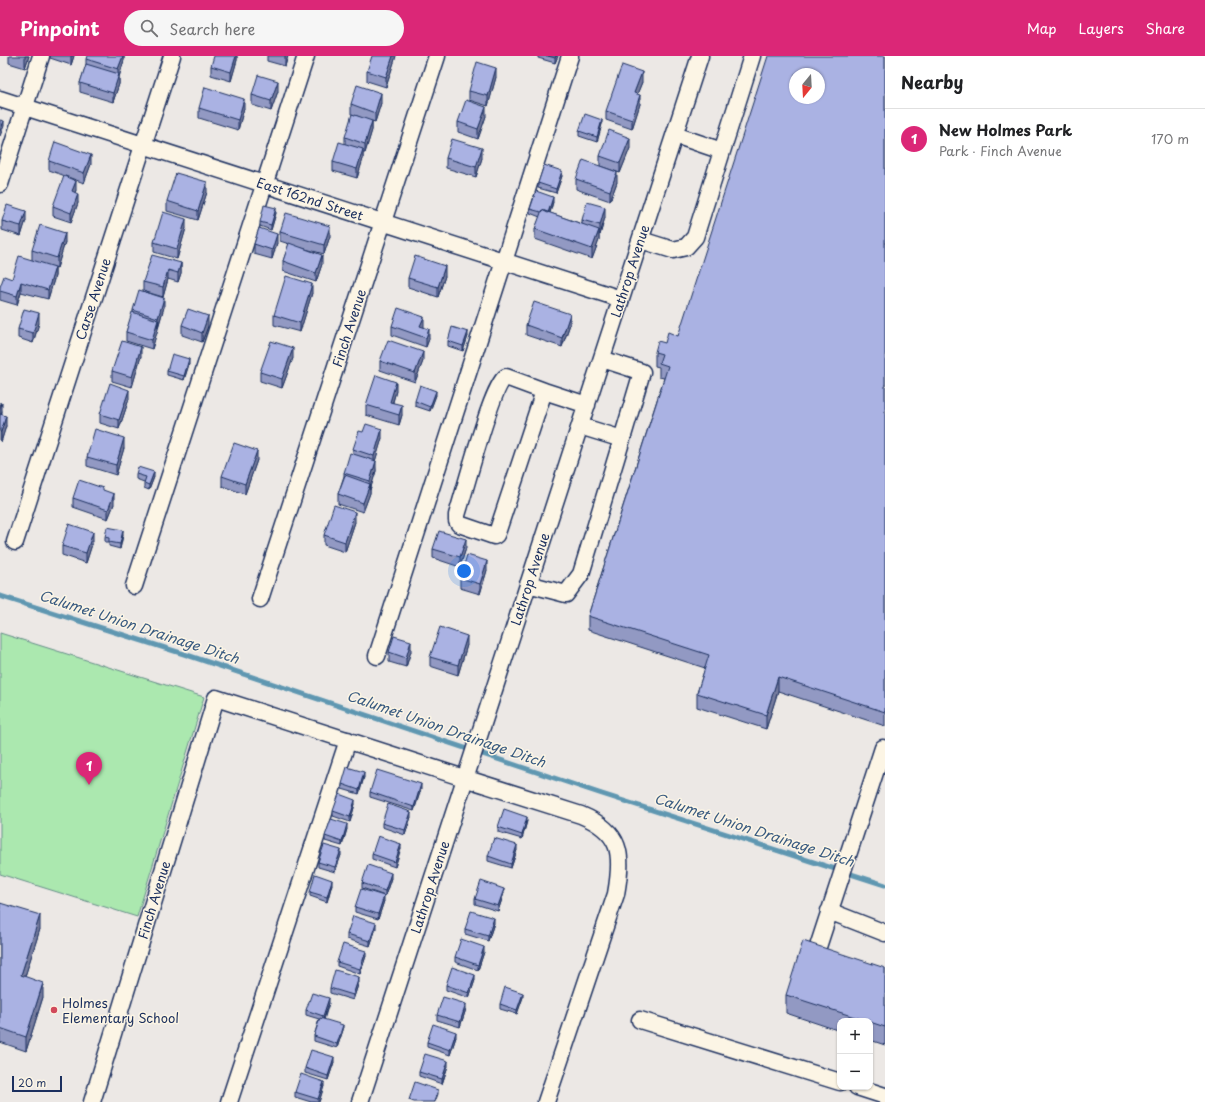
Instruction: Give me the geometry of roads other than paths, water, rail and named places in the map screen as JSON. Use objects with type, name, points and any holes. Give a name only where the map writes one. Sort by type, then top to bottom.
[{"type":"street","points":[[0,184],[42,56]]},
{"type":"street","name":"Carse Avenue","points":[[14,542],[172,56]]},
{"type":"street","points":[[134,586],[306,56]]},
{"type":"street","name":"Finch Avenue","points":[[260,599],[437,56]]},
{"type":"street","points":[[376,656],[570,56]]},
{"type":"street","name":"Lathrop Avenue","points":[[360,1102],[700,56]]},
{"type":"street","points":[[641,240],[673,250],[686,247],[695,238],[752,56]]},
{"type":"street","name":"East 162nd Street","points":[[0,99],[621,299]]},
{"type":"street","points":[[675,135],[722,151]]},
{"type":"street","points":[[528,584],[566,594],[581,574],[642,372],[602,359]]},
{"type":"street","points":[[544,390],[496,535],[494,536],[459,524],[457,521],[457,515],[490,404],[502,380],[506,378],[544,390],[587,405]]},
{"type":"street","points":[[580,426],[622,439]]},
{"type":"street","name":"Finch Avenue","points":[[92,1102],[216,698],[348,740]]},
{"type":"street","points":[[229,1102],[348,740],[465,779],[581,815],[593,820],[615,840],[620,856],[620,874],[616,894],[546,1102]]},
{"type":"street","points":[[815,956],[883,748]]},
{"type":"street","points":[[829,911],[885,933]]},
{"type":"street","points":[[640,1020],[837,1081]]},
{"type":"street","points":[[866,1090],[885,1096]]},
{"type":"waterway","name":"Calumet Union Drainage Ditch","points":[[0,596],[184,654],[599,793],[885,885]]},
{"type":"place","name":"New Holmes Park","points":[[89,785]]},
{"type":"place","name":"Holmes Elementary School","points":[[54,1010]]}]
